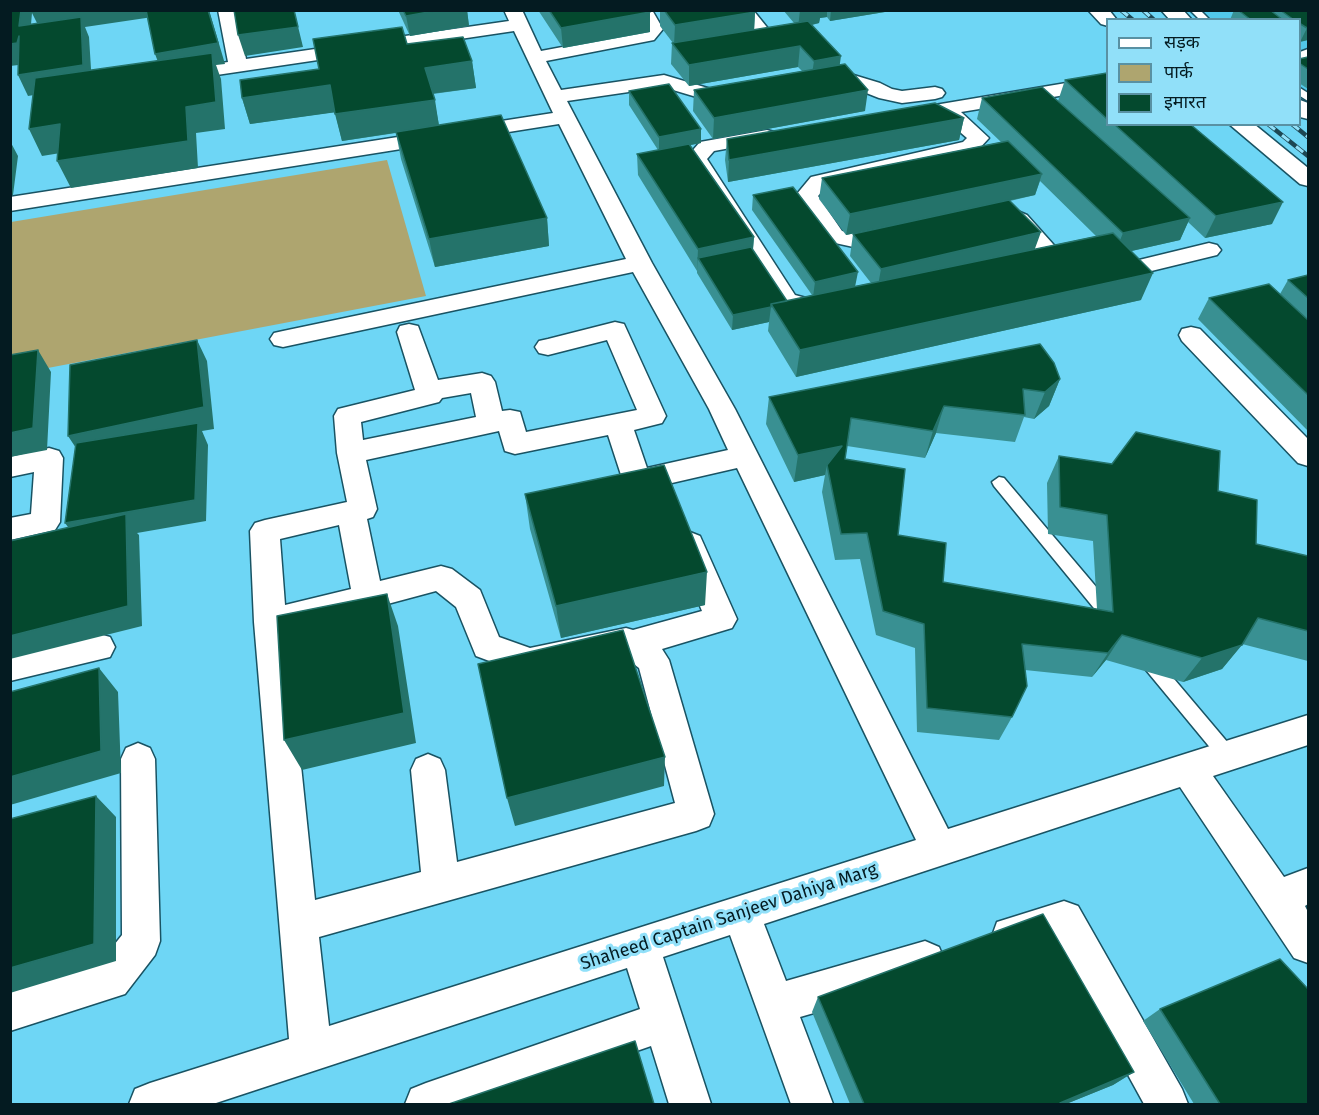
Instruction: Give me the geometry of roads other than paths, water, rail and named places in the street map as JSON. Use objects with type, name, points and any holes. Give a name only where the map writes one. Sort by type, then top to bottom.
[{"type":"main road","points":[[1242,126],[1308,179]]},
{"type":"street","points":[[227,10],[238,65]]},
{"type":"street","points":[[535,58],[648,36],[654,29],[643,10]]},
{"type":"street","points":[[743,10],[761,31]]},
{"type":"street","points":[[155,78],[517,18],[535,58],[640,263],[722,409],[939,849]]},
{"type":"street","points":[[801,85],[847,79],[873,87],[886,94],[902,97],[1106,66]]},
{"type":"street","points":[[10,204],[561,107],[664,81],[710,95],[755,91]]},
{"type":"street","points":[[888,117],[1106,82]]},
{"type":"street","points":[[913,230],[858,241],[834,236],[807,195],[819,182],[970,147],[979,138],[945,109]]},
{"type":"street","points":[[786,133],[707,146],[696,158],[786,300],[829,312],[852,307]]},
{"type":"street","points":[[991,214],[1002,212],[1019,219],[1061,257],[1139,267],[1209,250]]},
{"type":"street","points":[[283,339],[640,263]]},
{"type":"street","points":[[351,453],[510,419],[515,444],[653,416],[615,330],[548,347]]},
{"type":"street","points":[[310,1053],[270,622],[265,531],[363,509],[346,416],[430,396],[409,332]]},
{"type":"street","points":[[1191,335],[1308,456]]},
{"type":"street","points":[[428,391],[482,382],[491,423]]},
{"type":"street","points":[[618,424],[637,481],[670,497],[721,618],[631,644]]},
{"type":"street","points":[[670,497],[744,456]]},
{"type":"street","points":[[10,467],[50,458],[45,522],[10,530]]},
{"type":"street","points":[[351,512],[368,597]]},
{"type":"street","points":[[270,622],[441,578],[469,599],[487,646],[530,662],[626,641],[653,660],[696,814],[299,924]]},
{"type":"street","points":[[10,667],[98,654],[10,684]]},
{"type":"street","name":"Shaheed Captain Sanjeev Dahiya Marg","points":[[150,1104],[1308,730]]},
{"type":"street","points":[[10,1011],[111,980],[141,941],[138,759]]},
{"type":"street","points":[[1188,769],[1293,892],[1308,944]]},
{"type":"street","points":[[428,770],[441,886]]},
{"type":"street","points":[[741,913],[812,1104]]},
{"type":"street","points":[[775,1004],[1064,920],[1167,1104]]},
{"type":"street","points":[[640,946],[690,1104]]},
{"type":"street","points":[[426,1104],[664,1021]]},
{"type":"lane","points":[[999,482],[1120,628]]},
{"type":"lane","points":[[1136,646],[1228,756]]},
{"type":"railway","points":[[1121,10],[1131,18]]},
{"type":"railway","points":[[1143,10],[1152,18]]},
{"type":"railway","points":[[1270,126],[1308,156]]},
{"type":"railway","points":[[1294,126],[1308,137]]}]
